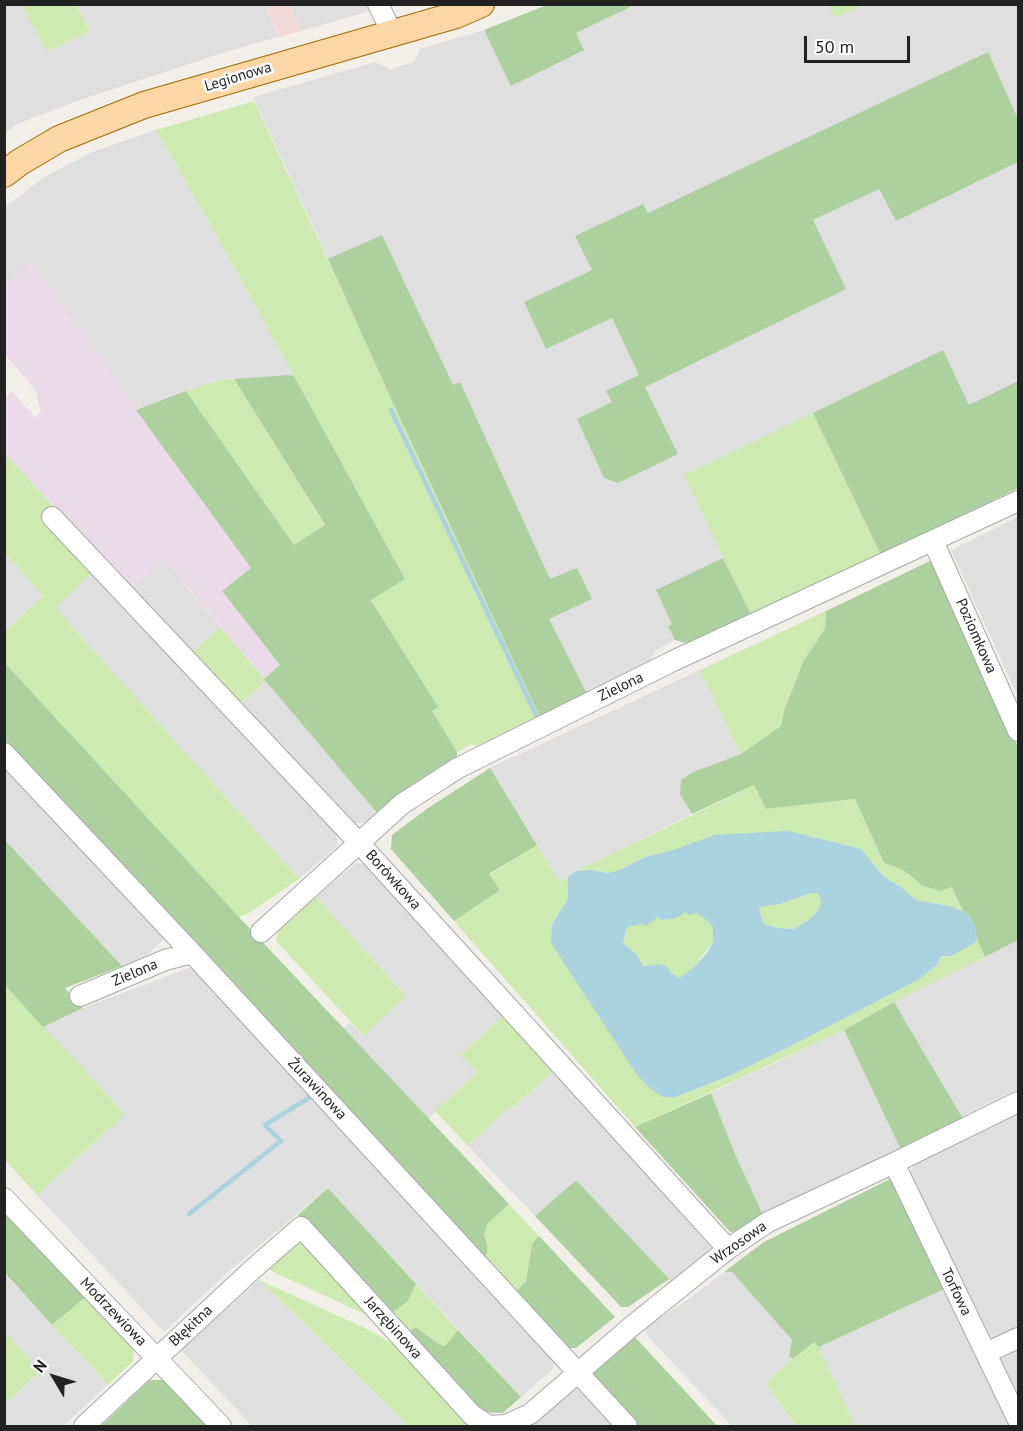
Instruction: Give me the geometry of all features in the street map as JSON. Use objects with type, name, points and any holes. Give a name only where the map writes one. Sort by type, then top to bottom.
[{"type":"main road","name":"Legionowa","points":[[4,174],[59,139],[133,109],[456,15],[481,4]]},
{"type":"street","points":[[378,4],[392,33]]},
{"type":"street","name":"Zielona","points":[[261,932],[402,804],[458,768],[673,661],[1018,501]]},
{"type":"street","name":"Borówkowa","points":[[52,517],[360,844],[728,1250]]},
{"type":"street","name":"Poziomkowa","points":[[933,541],[1018,731]]},
{"type":"street","name":"Żurawinowa","points":[[4,753],[192,953],[627,1426]]},
{"type":"street","name":"Zielona","points":[[80,996],[165,960],[192,953]]},
{"type":"street","name":"Wrzosowa","points":[[489,1426],[506,1425],[530,1414],[632,1326],[728,1250],[768,1222],[1018,1102]]},
{"type":"street","name":"Torfowa","points":[[894,1163],[1018,1420]]},
{"type":"street","name":"Modrzewiowa","points":[[4,1198],[221,1426]]},
{"type":"street","name":"Błękitna","points":[[84,1426],[301,1227]]},
{"type":"street","name":"Jarzębinowa","points":[[301,1227],[472,1414],[489,1426]]},
{"type":"street","points":[[986,1353],[1018,1338]]},
{"type":"shaded area","points":[[5,5],[22,5],[48,52],[90,31],[76,5],[264,5],[278,37],[74,102],[17,124],[5,134]]},
{"type":"shaded area","points":[[264,5],[289,5],[301,31],[278,37]]},
{"type":"shaded area","points":[[289,5],[367,5],[370,11],[301,31]]},
{"type":"shaded area","points":[[547,5],[1018,5],[1018,488],[693,645],[674,640],[655,651],[649,665],[540,717],[253,97],[375,62],[390,69],[414,62],[420,49],[484,30]]},
{"type":"shaded area","points":[[156,130],[294,376],[220,380],[136,410],[32,263],[5,282],[5,207],[43,178],[92,152]]},
{"type":"shaded area","points":[[32,262],[251,568],[222,591],[281,665],[264,679],[164,559],[131,590],[5,454],[5,399],[11,391],[35,417],[41,413],[36,391],[5,354],[5,282]]},
{"type":"shaded area","points":[[1018,517],[1018,697],[951,550]]},
{"type":"shaded area","points":[[5,554],[43,595],[5,631]]},
{"type":"shaded area","points":[[164,559],[220,627],[191,654],[131,590]]},
{"type":"shaded area","points":[[95,570],[338,830],[337,847],[299,879],[54,608]]},
{"type":"shaded area","points":[[700,670],[741,754],[693,772],[680,794],[692,814],[577,871],[560,882],[490,768]]},
{"type":"shaded area","points":[[266,681],[377,813],[363,823],[348,823],[239,705]]},
{"type":"shaded area","points":[[5,762],[168,936],[144,957],[122,966],[5,840]]},
{"type":"shaded area","points":[[356,863],[370,865],[504,1015],[477,1072],[428,1119],[343,1029],[350,1022],[363,1036],[406,996],[316,897]]},
{"type":"shaded area","points":[[1018,940],[1018,1089],[961,1117],[894,1002]]},
{"type":"shaded area","points":[[197,965],[554,1354],[553,1369],[521,1397],[328,1188],[228,1272],[164,1332],[37,1195],[124,1114],[43,1027],[83,1008]]},
{"type":"shaded area","points":[[844,1030],[902,1152],[763,1215],[735,1154],[711,1093]]},
{"type":"shaded area","points":[[554,1071],[712,1249],[711,1256],[673,1285],[576,1180],[535,1216],[468,1146],[509,1107],[512,1109]]},
{"type":"shaded area","points":[[1018,1110],[1018,1327],[990,1341],[910,1176],[915,1158]]},
{"type":"shaded area","points":[[724,1272],[732,1272],[792,1340],[789,1356],[793,1359],[765,1383],[796,1426],[732,1426],[645,1333],[647,1326]]},
{"type":"shaded area","points":[[4,1273],[108,1385],[63,1426],[5,1426],[5,1404],[40,1371],[5,1332]]},
{"type":"shaded area","points":[[259,1280],[409,1426],[252,1426],[181,1350]]},
{"type":"shaded area","points":[[944,1289],[1009,1426],[855,1426],[819,1347]]},
{"type":"shaded area","points":[[1018,1350],[1018,1397],[1000,1359]]},
{"type":"shaded area","points":[[570,1388],[586,1390],[620,1426],[526,1426]]},
{"type":"green space","points":[[22,5],[76,5],[90,31],[47,52]]},
{"type":"green space","points":[[547,5],[634,5],[576,33],[584,50],[511,86],[484,30]]},
{"type":"green space","points":[[828,5],[863,5],[835,18]]},
{"type":"green space","points":[[988,52],[1018,119],[1018,162],[896,221],[879,189],[813,220],[846,289],[645,387],[678,454],[618,483],[604,478],[577,419],[612,402],[606,391],[639,375],[612,318],[546,349],[524,302],[592,270],[575,236],[643,204],[648,213]]},
{"type":"green space","points":[[254,101],[540,717],[479,747],[472,744],[457,752],[431,711],[437,707],[371,599],[405,579],[227,254],[156,130]]},
{"type":"green space","points":[[382,235],[453,385],[460,382],[550,579],[577,568],[592,599],[549,619],[587,694],[540,717],[328,259]]},
{"type":"green space","points":[[943,350],[969,405],[1018,381],[1018,488],[881,555],[813,413]]},
{"type":"green space","points":[[294,376],[405,579],[371,600],[438,707],[432,711],[457,752],[457,760],[412,787],[377,813],[264,679],[280,665],[222,591],[251,568],[136,410],[186,391],[294,545],[325,525],[234,379]]},
{"type":"green space","points":[[234,379],[325,526],[294,545],[186,391],[220,380]]},
{"type":"green space","points":[[813,413],[881,555],[752,617],[684,475]]},
{"type":"green space","points":[[5,454],[55,508],[95,570],[55,608],[299,879],[249,913],[239,917],[5,663],[5,631],[43,595],[5,554]]},
{"type":"green space","points":[[723,558],[752,617],[693,645],[675,640],[668,626],[672,624],[656,590]]},
{"type":"green space","points":[[932,560],[1018,747],[1018,940],[985,957],[977,939],[975,927],[963,911],[952,887],[939,891],[921,885],[909,874],[884,863],[855,799],[766,809],[754,785],[692,814],[680,794],[681,780],[693,772],[741,754],[781,726],[784,711],[804,660],[825,629],[826,611]]},
{"type":"green space","points":[[826,611],[825,629],[804,660],[784,711],[781,726],[741,754],[700,670]]},
{"type":"green space","points":[[220,627],[266,681],[239,705],[191,654]]},
{"type":"green space","points":[[5,663],[239,917],[509,1204],[488,1223],[484,1234],[487,1253],[481,1260],[5,746]]},
{"type":"green space","points":[[490,768],[537,845],[489,874],[500,890],[454,921],[391,849],[392,835],[428,808]]},
{"type":"green space","points":[[755,785],[766,809],[855,799],[884,863],[909,874],[921,885],[952,886],[963,911],[916,900],[901,887],[884,877],[861,849],[833,843],[673,850],[645,857],[620,870],[608,873],[590,870],[576,871]]},
{"type":"green space","points":[[5,840],[122,966],[65,988],[83,1008],[43,1027],[5,985]]},
{"type":"green space","points":[[537,845],[560,882],[568,877],[568,899],[552,924],[663,1097],[677,1097],[729,1076],[789,1047],[918,980],[937,965],[940,959],[975,943],[977,939],[985,957],[894,1002],[844,1030],[635,1127],[454,921],[500,890],[489,875]]},
{"type":"green space","points":[[817,893],[820,896],[821,905],[816,913],[795,929],[777,928],[764,924],[759,909],[761,907],[780,904]]},
{"type":"green space","points":[[316,897],[406,996],[364,1036],[276,941],[284,919]]},
{"type":"green space","points":[[684,912],[696,913],[710,923],[713,928],[713,942],[694,967],[680,979],[649,965],[643,966],[638,956],[623,943],[626,929],[631,925],[646,926],[658,917],[663,920]]},
{"type":"green space","points":[[5,985],[125,1114],[37,1195],[5,1160]]},
{"type":"green space","points":[[894,1002],[963,1119],[902,1152],[844,1030]]},
{"type":"green space","points":[[504,1015],[554,1071],[511,1109],[509,1107],[468,1146],[435,1111],[477,1072],[460,1055]]},
{"type":"green space","points":[[711,1093],[735,1154],[763,1215],[731,1233],[635,1127]]},
{"type":"green space","points":[[892,1178],[944,1289],[819,1347],[814,1342],[793,1359],[789,1356],[792,1340],[732,1272],[724,1272],[764,1242]]},
{"type":"green space","points":[[576,1180],[669,1279],[628,1307],[621,1307],[535,1216]]},
{"type":"green space","points":[[328,1188],[416,1284],[407,1302],[389,1315],[298,1215]]},
{"type":"green space","points":[[509,1204],[539,1236],[532,1244],[526,1281],[513,1295],[481,1260],[487,1244],[484,1234],[488,1223]]},
{"type":"green space","points":[[5,1207],[87,1296],[52,1325],[5,1273]]},
{"type":"green space","points":[[303,1236],[371,1317],[267,1269]]},
{"type":"green space","points":[[539,1236],[615,1317],[576,1348],[562,1348],[513,1295],[526,1281],[532,1244]]},
{"type":"green space","points":[[259,1280],[367,1329],[407,1352],[477,1426],[409,1426]]},
{"type":"green space","points":[[416,1284],[458,1330],[445,1346],[438,1344],[416,1327],[406,1333],[389,1315],[407,1302]]},
{"type":"green space","points":[[87,1296],[134,1346],[133,1361],[108,1385],[52,1325]]},
{"type":"green space","points":[[416,1327],[438,1344],[445,1346],[458,1330],[521,1397],[503,1413],[478,1412],[406,1333]]},
{"type":"green space","points":[[5,1332],[40,1371],[5,1404]]},
{"type":"green space","points":[[633,1335],[717,1426],[634,1426],[593,1382],[594,1368]]},
{"type":"green space","points":[[814,1341],[819,1347],[855,1426],[796,1426],[765,1383]]},
{"type":"green space","points":[[150,1380],[165,1380],[208,1426],[101,1426]]},
{"type":"water","points":[[788,831],[861,849],[884,877],[901,887],[916,900],[963,911],[975,927],[977,939],[975,943],[951,956],[940,958],[937,965],[918,980],[789,1047],[729,1076],[676,1097],[663,1097],[637,1075],[551,943],[552,924],[568,899],[568,877],[576,871],[590,870],[608,873],[620,870],[645,857],[715,835]],"holes":[[[817,893],[820,896],[821,905],[807,921],[794,929],[777,928],[764,924],[759,909],[761,907],[780,904]],[[685,912],[689,915],[696,913],[710,923],[713,928],[713,942],[707,953],[680,978],[672,974],[666,966],[659,964],[643,966],[638,956],[623,943],[626,929],[631,926],[641,924],[646,926],[658,917],[663,920],[677,918]]]},
{"type":"waterway","points":[[391,410],[536,715]]},
{"type":"waterway","points":[[189,1214],[281,1141],[265,1125],[312,1096]]}]
